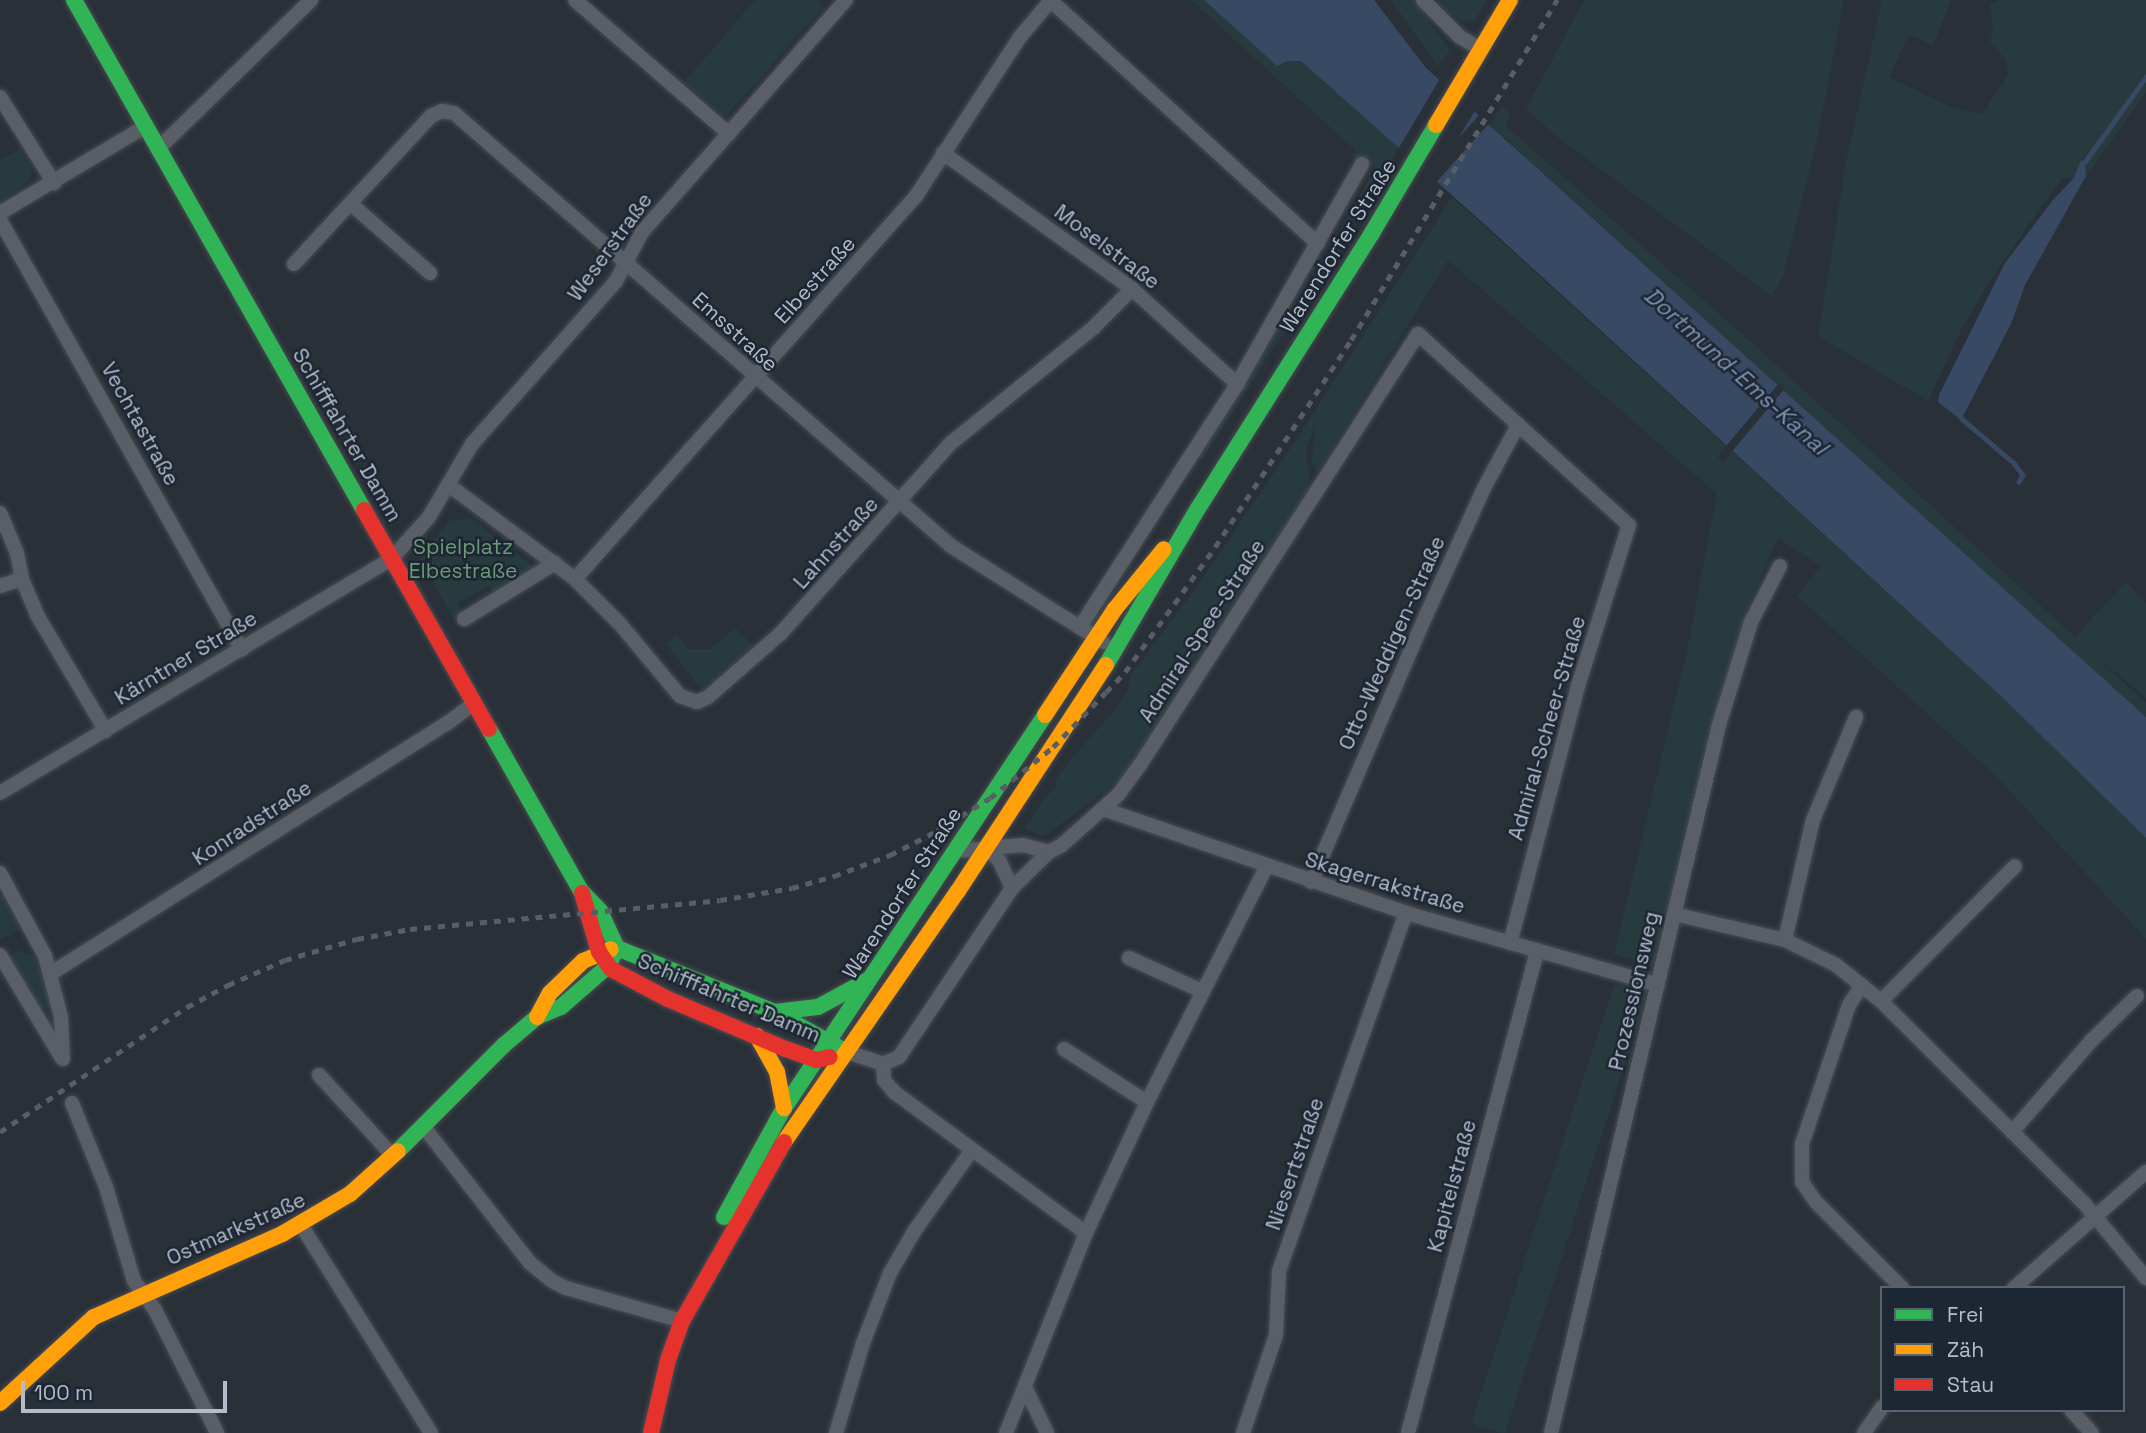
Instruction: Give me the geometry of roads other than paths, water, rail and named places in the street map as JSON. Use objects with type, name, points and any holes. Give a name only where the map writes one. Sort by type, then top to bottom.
[{"type":"main road","name":"Schifffahrter Damm","points":[[74,0],[581,891],[600,911],[617,948],[775,1012],[828,1044],[847,1052]]},
{"type":"main road","name":"Warendorfer Straße","points":[[651,1433],[668,1360],[682,1321],[781,1147],[986,848],[1115,651],[1197,510],[1409,171],[1510,0]]},
{"type":"main road","name":"Warendorfer Straße","points":[[682,1321],[683,1300],[713,1237],[784,1108],[1115,609],[1197,510]]},
{"type":"main road","name":"Schifffahrter Damm","points":[[581,891],[582,904],[599,952],[608,966],[668,999],[817,1060],[847,1052]]},
{"type":"main road","name":"Ostmarkstraße","points":[[0,1403],[94,1317],[301,1225],[350,1194],[537,1017],[550,993],[583,961],[599,952],[617,948]]},
{"type":"main road","name":"Ostmarkstraße","points":[[537,1017],[561,1007],[608,966],[617,948]]},
{"type":"main road","points":[[775,1012],[818,1007],[871,979]]},
{"type":"main road","points":[[757,1036],[777,1072],[784,1108]]},
{"type":"street","points":[[159,148],[311,0]]},
{"type":"street","points":[[575,0],[729,134]]},
{"type":"street","points":[[1051,0],[1318,244]]},
{"type":"street","name":"Elbestraße","points":[[575,579],[916,196],[1020,37],[1051,0]]},
{"type":"street","points":[[1423,0],[1460,37],[1481,49]]},
{"type":"street","name":"Weserstraße","points":[[392,558],[417,533],[450,486],[472,444],[598,302],[626,263],[642,232],[840,2]]},
{"type":"street","points":[[0,97],[54,183]]},
{"type":"street","name":"Emsstraße","points":[[294,264],[431,116],[442,111],[454,113],[951,546],[1115,651]]},
{"type":"street","points":[[0,213],[146,126]]},
{"type":"street","name":"Moselstraße","points":[[943,153],[1132,289],[1237,384]]},
{"type":"street","name":"Warendorfer Straße","points":[[1080,627],[1237,384],[1362,164]]},
{"type":"street","points":[[351,204],[430,273]]},
{"type":"street","name":"Vechtastraße","points":[[0,220],[242,649]]},
{"type":"street","name":"Lahnstraße","points":[[575,579],[629,634],[680,696],[697,702],[720,689],[758,656],[900,504],[951,443],[1094,327],[1132,289]]},
{"type":"street","name":"Admiral-Spee-Straße","points":[[1049,852],[1062,845],[1102,809],[1140,765],[1418,334],[1518,425]]},
{"type":"street","name":"Admiral-Scheer-Straße","points":[[1510,943],[1578,686],[1629,525],[1518,425]]},
{"type":"street","name":"Otto-Weddigen-Straße","points":[[1311,882],[1423,622],[1484,488],[1518,425]]},
{"type":"street","points":[[450,486],[575,579]]},
{"type":"street","points":[[0,513],[17,553],[22,579],[37,615],[106,731]]},
{"type":"street","name":"Kärntner Straße","points":[[0,793],[392,558]]},
{"type":"street","points":[[464,619],[555,563]]},
{"type":"street","name":"Prozessionsweg","points":[[1551,1433],[1719,725],[1751,622],[1780,566]]},
{"type":"street","points":[[0,586],[22,579]]},
{"type":"street","name":"Konradstraße","points":[[50,974],[449,722],[474,703]]},
{"type":"street","points":[[1785,940],[1814,820],[1856,717]]},
{"type":"street","name":"Skagerrakstraße","points":[[1102,809],[1406,913],[1658,985]]},
{"type":"street","points":[[956,850],[1023,845],[1049,852]]},
{"type":"street","points":[[986,848],[999,860],[1012,888]]},
{"type":"street","points":[[847,1052],[883,1064],[899,1057],[1012,888],[1049,852]]},
{"type":"street","points":[[1881,1001],[2015,866]]},
{"type":"street","points":[[1006,1433],[1087,1233],[1147,1102],[1266,867]]},
{"type":"street","points":[[0,873],[29,925],[50,974],[61,1017],[63,1059],[0,955]]},
{"type":"street","name":"Niesertstraße","points":[[1243,1433],[1276,1335],[1279,1271],[1406,913]]},
{"type":"street","points":[[1674,914],[1785,940],[1836,965],[1862,985],[2095,1216],[2146,1278]]},
{"type":"street","name":"Kapitelstraße","points":[[1408,1433],[1537,950]]},
{"type":"street","points":[[1129,958],[1202,991]]},
{"type":"street","points":[[1862,985],[1849,1005],[1802,1144],[1802,1182],[1816,1202],[1900,1286]]},
{"type":"street","points":[[2012,1132],[2092,1040],[2137,996]]},
{"type":"street","points":[[1064,1049],[1147,1102]]},
{"type":"street","points":[[883,1064],[884,1080],[894,1091],[1087,1233]]},
{"type":"street","points":[[319,1075],[393,1156]]},
{"type":"street","points":[[72,1102],[106,1186],[130,1270],[155,1310],[217,1433]]},
{"type":"street","points":[[423,1126],[515,1245],[545,1276],[566,1288],[682,1321]]},
{"type":"street","points":[[836,1433],[863,1343],[890,1273],[915,1230],[972,1150]]},
{"type":"street","points":[[2016,1286],[2146,1172]]},
{"type":"street","points":[[301,1225],[431,1433]]},
{"type":"street","points":[[1026,1389],[1047,1433]]},
{"type":"street","points":[[1864,1433],[1880,1409]]},
{"type":"street","points":[[2073,1412],[2092,1433]]},
{"type":"water","name":"Dortmund-Ems-Kanal","points":[[1204,0],[1374,0],[1426,68],[2146,717],[2146,838],[2004,699],[1481,221],[1301,61],[1287,61],[1277,66]]},
{"type":"water","points":[[2081,160],[2085,164],[2086,176],[2025,285],[2011,324],[1961,420],[1938,402],[1939,395],[2005,263],[2053,200],[2074,178]]},
{"type":"waterway","points":[[2081,167],[2146,77]]},
{"type":"waterway","points":[[1961,418],[2014,463],[2023,475],[2019,482]]},
{"type":"railway","points":[[0,1132],[187,1007],[228,985],[285,960],[357,939],[410,929],[720,900],[792,888],[890,855],[937,831],[990,798],[1053,747],[1125,672],[1215,547],[1351,340],[1557,0]]},
{"type":"park label","name":"Spielplatz Elbestraße","points":[[463,559]]}]
